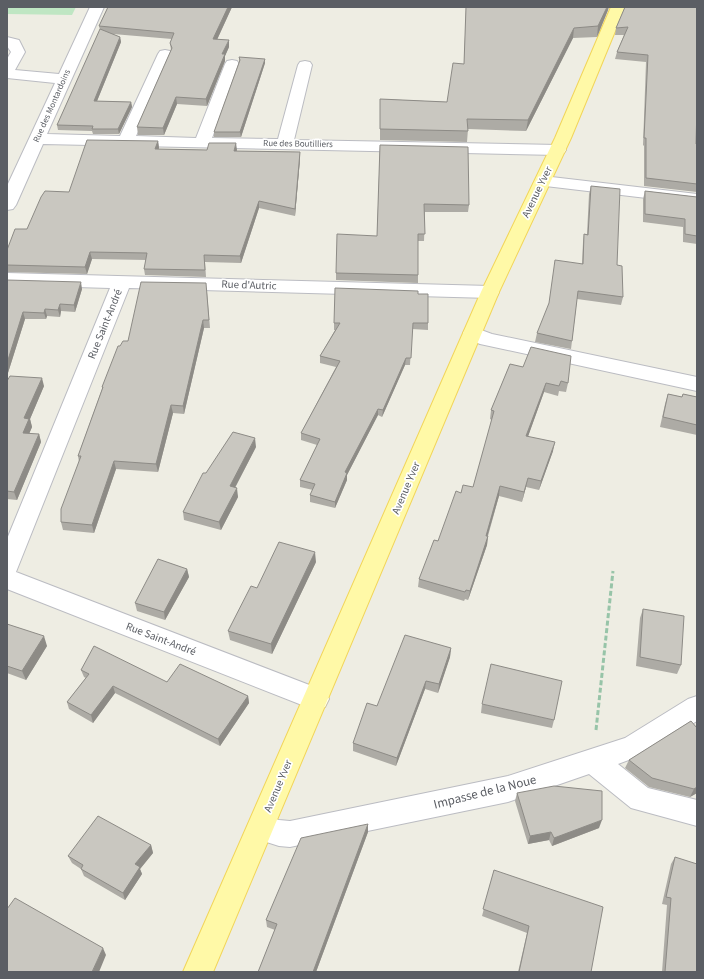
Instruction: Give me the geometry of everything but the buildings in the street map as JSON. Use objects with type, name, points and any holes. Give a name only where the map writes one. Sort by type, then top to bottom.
[{"type":"main road","name":"Avenue Yver","points":[[198,972],[472,333],[558,150],[618,7]]},
{"type":"street","name":"Rue des Montardoins","points":[[7,205],[97,7]]},
{"type":"street","points":[[7,41],[14,43],[18,52],[7,73],[65,79]]},
{"type":"street","points":[[126,141],[165,54]]},
{"type":"street","points":[[202,142],[232,64]]},
{"type":"street","points":[[285,144],[305,65]]},
{"type":"street","name":"Rue des Boutilliers","points":[[38,139],[558,150]]},
{"type":"street","points":[[543,182],[697,199]]},
{"type":"street","name":"Rue d'Autric","points":[[7,279],[490,292]]},
{"type":"street","name":"Rue Saint-André","points":[[7,567],[122,282]]},
{"type":"street","points":[[472,333],[487,338],[697,384]]},
{"type":"street","name":"Rue Saint-André","points":[[7,579],[316,699]]},
{"type":"street","name":"Impasse de la Noue","points":[[261,828],[279,833],[290,834],[508,789],[634,747],[697,707]]},
{"type":"street","points":[[593,761],[641,799],[697,813]]},
{"type":"path","points":[[593,761],[613,571]]},
{"type":"green space","points":[[7,7],[76,7],[72,15],[7,14]]}]
